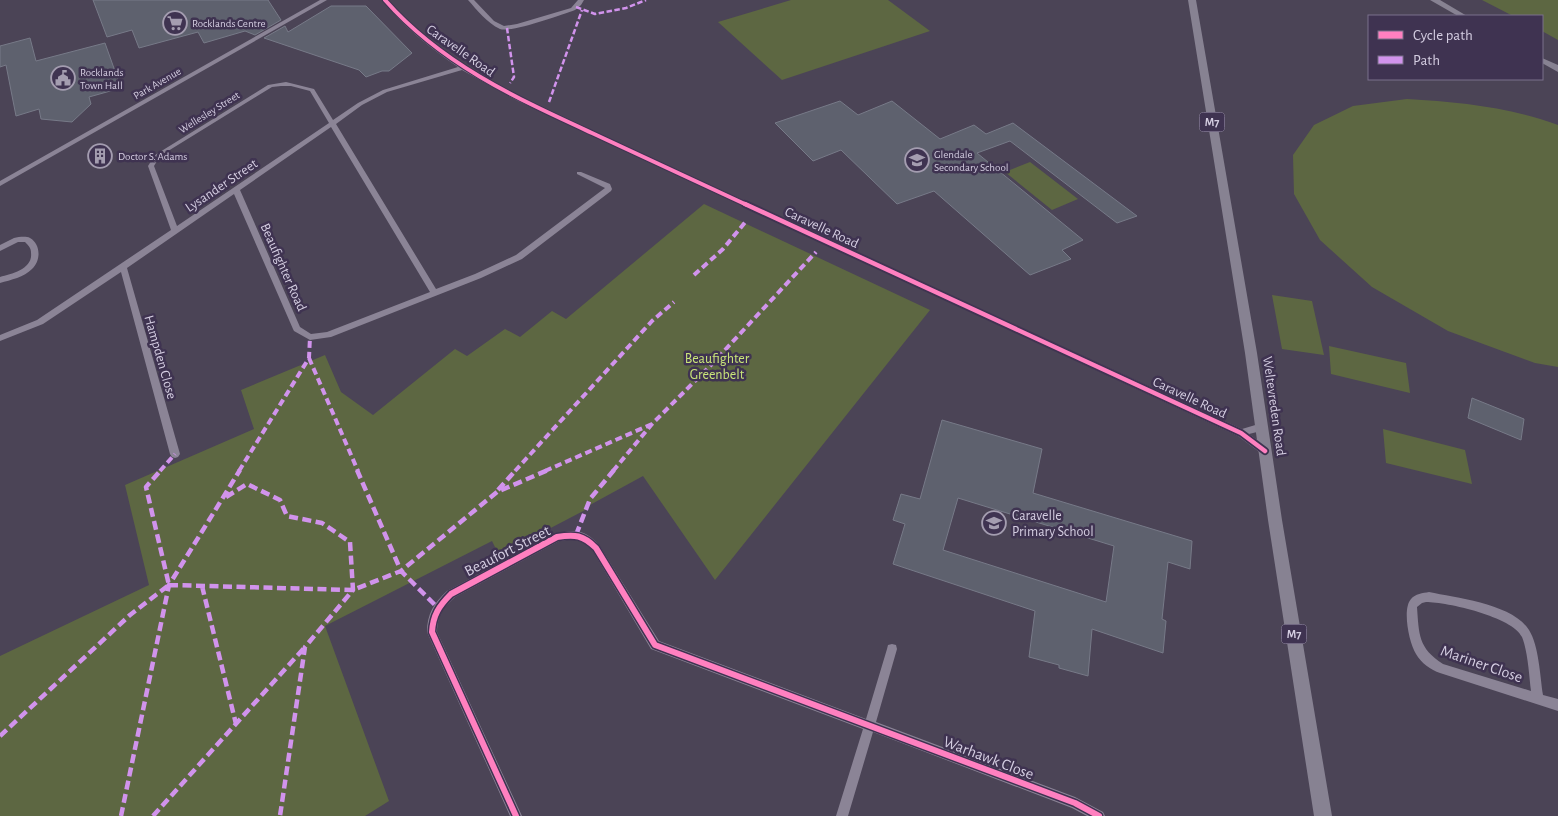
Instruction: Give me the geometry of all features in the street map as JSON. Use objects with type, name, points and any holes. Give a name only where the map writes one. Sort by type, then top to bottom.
[{"type":"main road","name":"Weltevreden Road","points":[[1192,0],[1323,816]]},
{"type":"main road","points":[[1434,0],[1461,15]]},
{"type":"main road","points":[[1543,61],[1558,69]]},
{"type":"street","name":"Park Avenue","points":[[0,184],[324,0]]},
{"type":"street","name":"Caravelle Road","points":[[385,0],[424,40],[462,68],[498,89],[1241,433],[1265,451]]},
{"type":"street","points":[[471,0],[492,22],[503,28],[518,26],[573,8],[581,0]]},
{"type":"street","name":"Lysander Street","points":[[0,338],[40,322],[377,94],[462,68]]},
{"type":"street","name":"Wellesley Street","points":[[175,231],[151,166],[158,155],[270,86],[281,83],[291,83],[312,90],[333,124]]},
{"type":"street","points":[[333,124],[434,292]]},
{"type":"street","name":"Beaufighter Road","points":[[236,190],[297,329],[310,337],[328,335],[519,258],[609,189],[608,186],[579,173]]},
{"type":"street","points":[[0,248],[17,240],[27,240],[34,248],[36,259],[35,263],[28,269],[0,280]]},
{"type":"street","name":"Hampden Close","points":[[123,266],[175,454]]},
{"type":"street","points":[[1241,433],[1262,427]]},
{"type":"street","name":"Beaufort Street","points":[[516,816],[432,632],[432,620],[437,608],[451,594],[557,537],[584,536],[596,548],[655,644],[868,725]]},
{"type":"street","name":"Mariner Close","points":[[1538,699],[1526,635],[1517,623],[1504,615],[1429,597],[1422,597],[1414,602],[1412,606],[1415,642],[1426,660],[1440,668],[1538,699],[1558,705]]},
{"type":"street","points":[[842,816],[892,649]]},
{"type":"street","name":"Warhawk Close","points":[[868,725],[1075,804],[1099,816]]},
{"type":"green space","points":[[791,0],[888,0],[930,31],[782,80],[718,22]]},
{"type":"green space","points":[[1482,0],[1558,0],[1558,40],[1543,32],[1543,15],[1511,15]]},
{"type":"green space","points":[[1407,99],[1484,106],[1558,125],[1558,367],[1535,363],[1448,331],[1372,287],[1320,240],[1294,194],[1293,155],[1314,125],[1353,106]]},
{"type":"green space","points":[[1030,162],[1078,199],[1052,210],[1005,172]]},
{"type":"green space","name":"Beaufighter Greenbelt","points":[[704,204],[930,310],[715,580],[643,476],[588,506],[589,508],[499,555],[492,541],[325,626],[389,801],[365,816],[0,816],[0,656],[149,585],[125,485],[254,429],[241,390],[325,355],[341,392],[373,415],[455,349],[467,356],[505,329],[520,337],[552,311],[566,319]]},
{"type":"green space","points":[[1272,295],[1312,301],[1324,355],[1282,349]]},
{"type":"green space","points":[[1329,346],[1406,363],[1410,393],[1331,374]]},
{"type":"green space","points":[[1383,429],[1465,450],[1472,484],[1386,463]]},
{"type":"building","name":"Rocklands Centre","points":[[93,0],[268,0],[281,20],[255,35],[245,31],[204,43],[198,32],[139,48],[132,30],[107,37]]},
{"type":"building","points":[[331,6],[366,6],[412,53],[389,71],[382,71],[366,77],[359,70],[264,38],[285,26],[288,32]]},
{"type":"building","name":"Rocklands Town Hall","points":[[30,38],[36,61],[105,43],[121,88],[89,97],[91,104],[72,122],[41,119],[39,109],[16,116],[6,65],[0,67],[0,46]]},
{"type":"building","points":[[840,101],[858,115],[892,101],[940,139],[974,125],[986,134],[1013,123],[1137,216],[1117,223],[1010,141],[977,153],[1083,240],[1062,250],[1071,259],[1030,275],[934,191],[897,204],[841,150],[813,161],[775,123]]},
{"type":"building","points":[[1472,398],[1524,419],[1521,440],[1468,418]]},
{"type":"building","points":[[942,420],[1042,449],[1033,493],[1192,541],[1190,569],[1168,562],[1162,619],[1166,621],[1163,653],[1092,629],[1088,676],[1059,668],[1059,665],[1029,657],[1035,611],[893,564],[905,524],[893,520],[901,494],[920,499]],"holes":[[[958,498],[1114,546],[1106,602],[943,550]]]},
{"type":"marked path","points":[[576,7],[595,14],[626,8],[646,0]]},
{"type":"marked path","points":[[549,102],[582,10]]},
{"type":"marked path","points":[[507,28],[514,77],[510,83]]},
{"type":"marked path","points":[[694,275],[723,249],[747,220]]},
{"type":"marked path","points":[[576,535],[590,499],[652,424],[711,365],[816,252]]},
{"type":"marked path","points":[[498,490],[564,415],[652,321],[674,302]]},
{"type":"marked path","points":[[121,816],[169,585],[309,358],[310,337]]},
{"type":"marked path","points":[[309,358],[401,571],[437,607]]},
{"type":"marked path","points":[[169,585],[353,590],[401,571],[497,492],[652,424]]},
{"type":"marked path","points":[[0,736],[130,615],[169,585],[146,487],[175,454]]},
{"type":"marked path","points":[[226,497],[247,484],[280,500],[287,516],[322,523],[350,542],[353,590],[305,647],[280,816]]},
{"type":"marked path","points":[[202,586],[236,724]]},
{"type":"marked path","points":[[153,816],[305,647]]},
{"type":"cycle path","points":[[385,0],[430,45],[465,69],[520,100],[1241,433],[1265,451]]},
{"type":"cycle path","points":[[516,816],[432,632],[433,619],[439,606],[451,594],[557,537],[575,535],[586,539],[596,548],[655,645],[1075,803],[1099,816]]},
{"type":"place","name":"Rocklands Centre","points":[[175,23]]},
{"type":"place","name":"Rocklands Town Hall","points":[[63,78]]},
{"type":"place","name":"Doctor S. Adams","points":[[100,156]]},
{"type":"place","name":"Glendale Secondary School","points":[[917,160]]},
{"type":"place","name":"Caravelle Primary School","points":[[994,523]]}]
